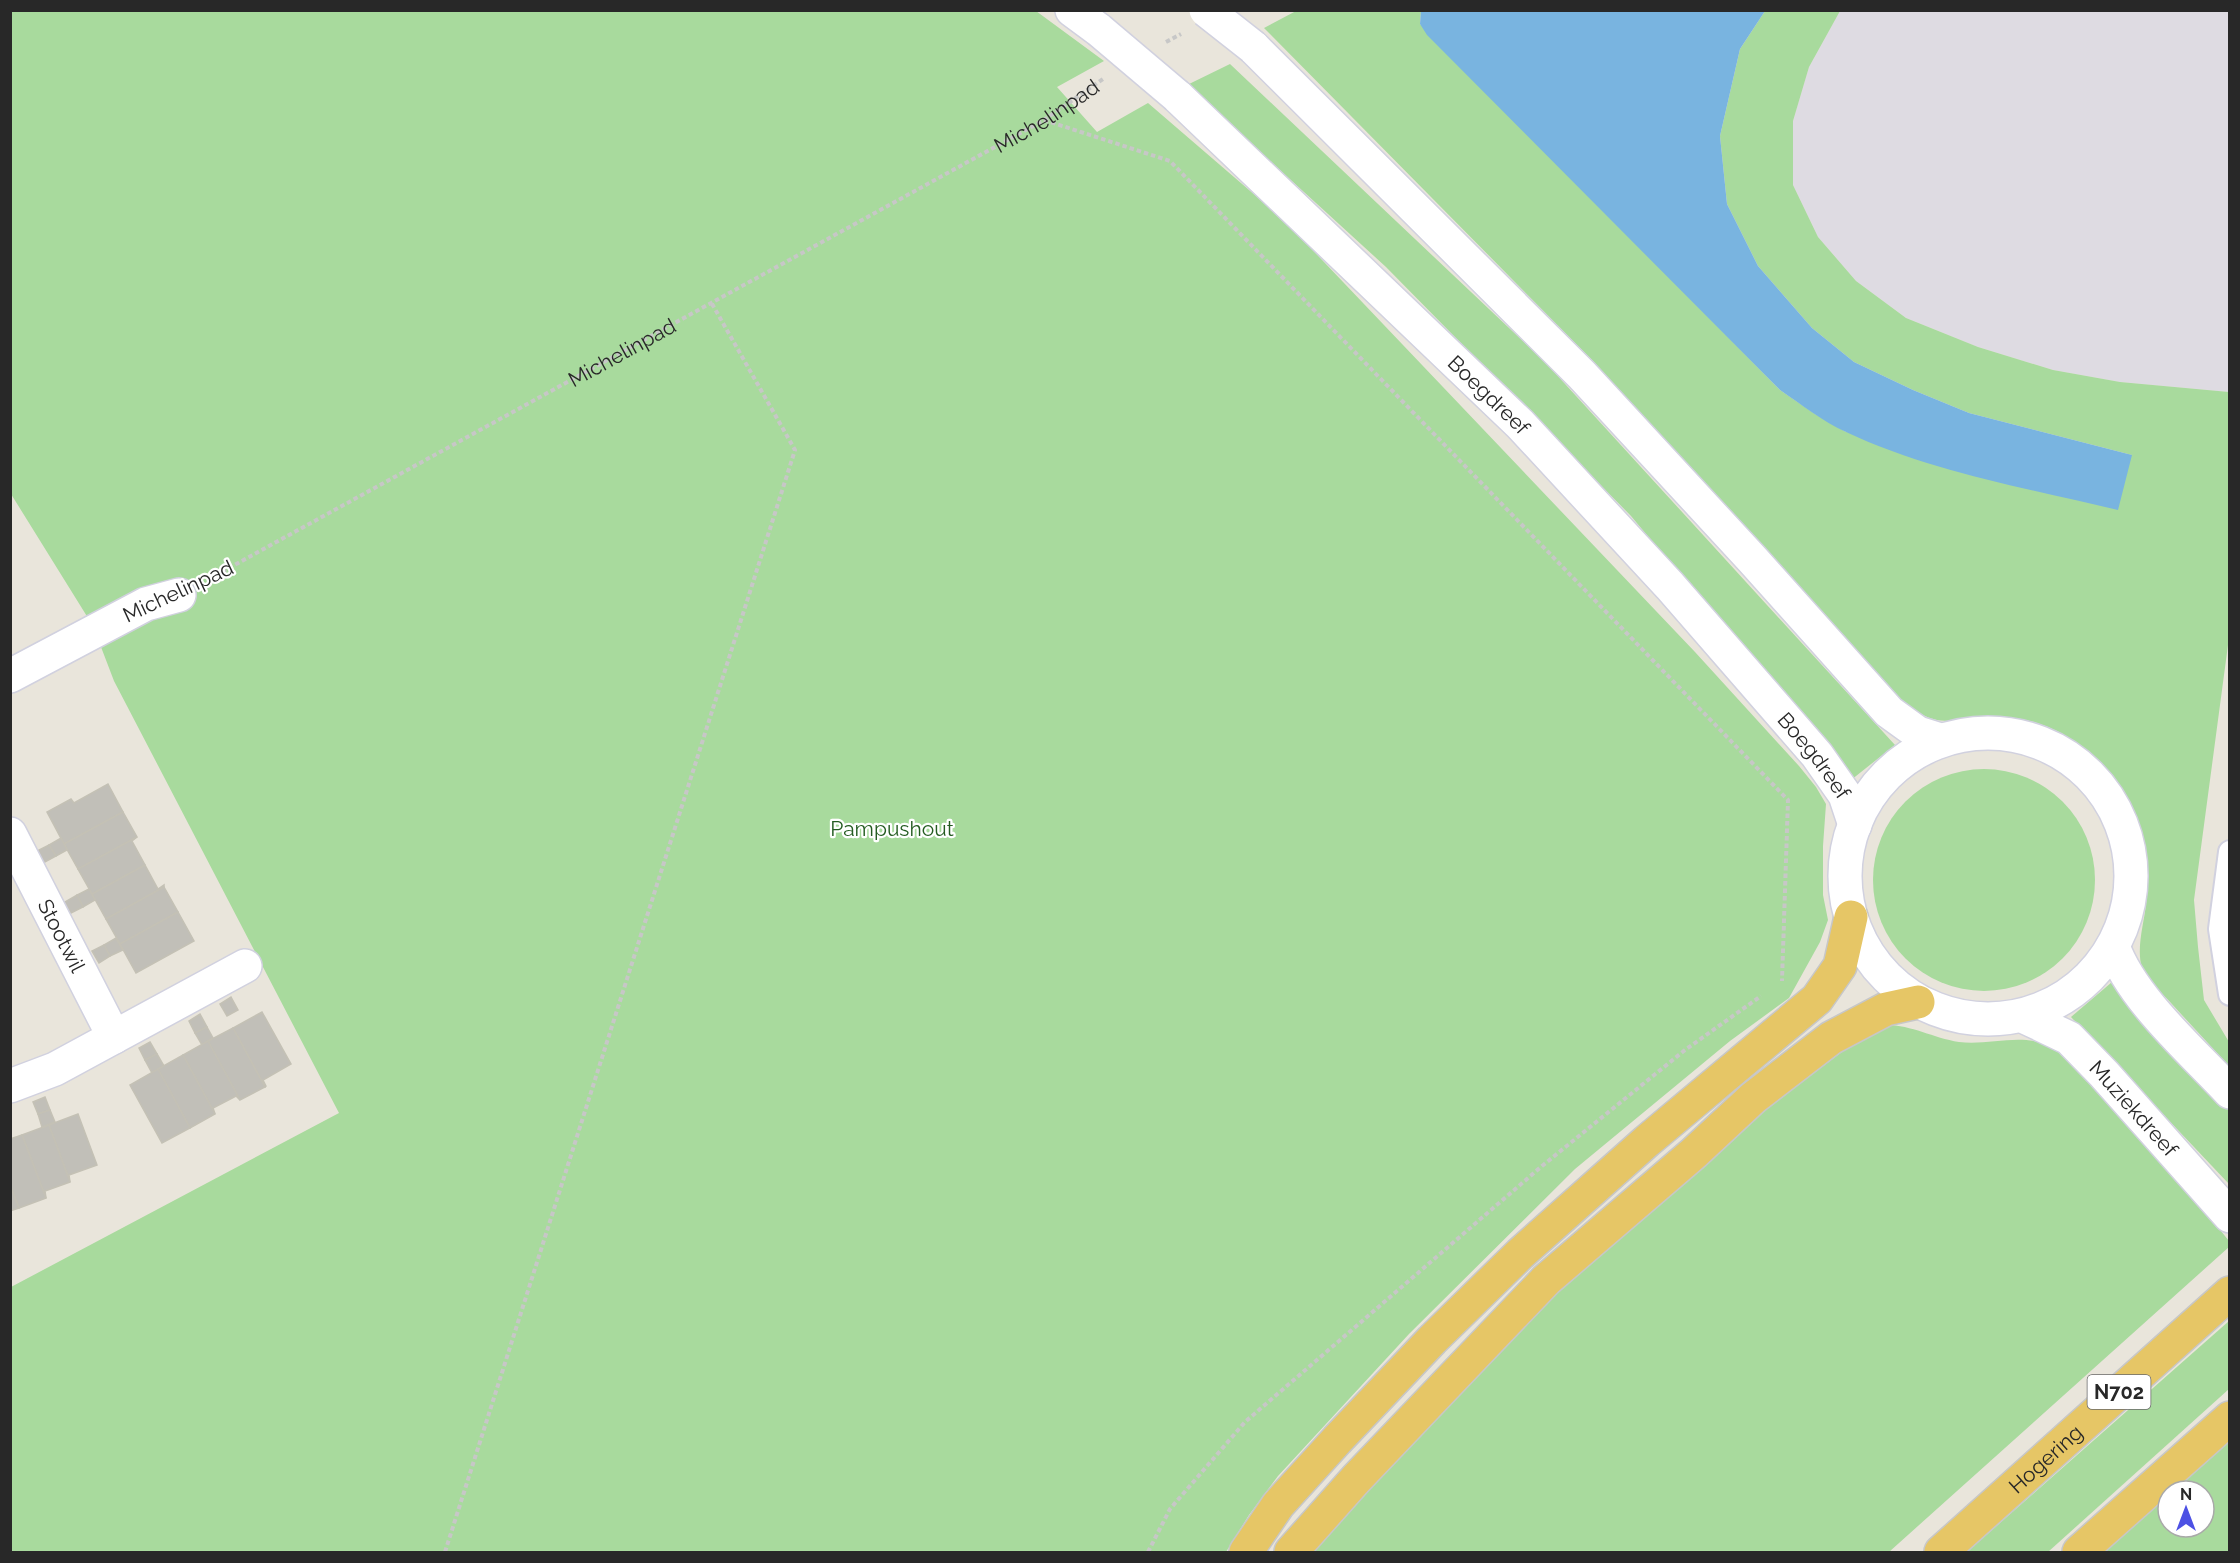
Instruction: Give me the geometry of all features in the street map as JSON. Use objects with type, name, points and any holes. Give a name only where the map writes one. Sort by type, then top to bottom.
[{"type":"highway","points":[[1246,1552],[1278,1505],[1337,1440],[1432,1340],[1520,1254],[1647,1141],[1817,999],[1840,966],[1851,917]]},
{"type":"highway","points":[[1291,1552],[1356,1479],[1555,1272],[1694,1153],[1753,1098],[1831,1038],[1886,1009],[1918,1002]]},
{"type":"highway","name":"Hogering","points":[[1941,1552],[2229,1293]]},
{"type":"highway","points":[[2079,1552],[2229,1418]]},
{"type":"street","name":"Boegdreef","points":[[1072,10],[1177,96],[1528,432],[1670,586],[1816,755],[1845,795],[1855,825]]},
{"type":"street","points":[[1206,10],[1253,47],[1582,375],[1889,711],[1918,733],[1937,740]]},
{"type":"street","name":"Michelinpad","points":[[10,676],[146,604],[179,595]]},
{"type":"street","points":[[1996,731],[2042,741],[2083,764],[2112,804],[2124,836],[2131,874],[2126,915],[2113,946],[2088,981],[2064,999],[2027,1018],[1957,1017],[1918,1002],[1888,980],[1866,951],[1851,917],[1845,871],[1855,825],[1876,786],[1909,756],[1937,740],[1996,731]]},
{"type":"street","name":"Stootwil","points":[[10,834],[114,1037]]},
{"type":"street","points":[[2113,946],[2119,964],[2141,996],[2229,1092]]},
{"type":"street","points":[[10,1086],[55,1070],[245,966]]},
{"type":"street","name":"Muziekdreef","points":[[2027,1018],[2069,1038],[2104,1074],[2229,1216]]},
{"type":"lane","points":[[2229,852],[2220,929],[2229,994]]},
{"type":"path","points":[[1162,44],[1183,33]]},
{"type":"path","name":"Michelinpad","points":[[179,595],[1044,120],[1111,73]]},
{"type":"path","points":[[1044,120],[1170,161],[1788,800],[1783,980],[1774,986]]},
{"type":"path","points":[[445,1552],[795,450],[711,302]]},
{"type":"path","points":[[1148,1552],[1170,1509],[1245,1422],[1542,1166],[1685,1050],[1765,993]]},
{"type":"shaded area","points":[[1840,11],[2229,11],[2229,392],[2120,382],[2053,370],[1978,347],[1906,318],[1856,281],[1818,237],[1793,185],[1793,121],[1809,67]]},
{"type":"green space","name":"Pampushout","points":[[11,11],[1036,11],[1104,61],[1057,87],[1097,132],[1148,103],[1285,221],[1695,652],[1799,766],[1826,804],[1823,895],[1828,920],[1820,942],[1789,998],[1730,1041],[1575,1169],[1409,1334],[1278,1476],[1249,1515],[1226,1552],[11,1552],[11,1287],[339,1113],[114,681],[93,626],[11,494]]},
{"type":"green space","points":[[1296,11],[1421,11],[1420,24],[1780,390],[1846,432],[2132,455],[1969,413],[1854,362],[1812,328],[1758,266],[1727,204],[1720,136],[1740,49],[1765,11],[1840,11],[1809,67],[1793,121],[1793,185],[1818,237],[1856,281],[1906,318],[1978,347],[2053,370],[2120,382],[2229,392],[2230,630],[2194,900],[2204,1000],[2229,1042],[2229,1066],[2144,973],[2140,960],[2140,944],[2147,884],[2144,844],[2131,806],[2109,772],[2074,741],[2038,723],[2013,718],[1937,720],[1916,711],[1886,689],[1594,362],[1264,28]]},
{"type":"green space","points":[[1230,64],[1545,362],[1895,745],[1851,780],[1631,516],[1386,267],[1187,85]]},
{"type":"green space","points":[[1984,769],[2006,771],[2036,782],[2054,794],[2070,810],[2082,828],[2090,848],[2095,880],[2093,902],[2082,932],[2070,950],[2054,966],[2036,978],[2016,986],[1984,991],[1962,989],[1932,978],[1914,966],[1898,950],[1886,932],[1878,912],[1873,880],[1875,858],[1886,828],[1898,810],[1914,794],[1932,782],[1952,774]]},
{"type":"green space","points":[[2112,982],[2229,1106],[2229,1184],[2071,1017]]},
{"type":"green space","points":[[1886,1025],[1905,1027],[1959,1042],[2026,1040],[2047,1045],[2055,1050],[2067,1058],[2175,1174],[2229,1241],[2229,1247],[1889,1552],[1313,1552],[1348,1509],[1483,1365],[1590,1260],[1772,1104],[1858,1040]]},
{"type":"green space","points":[[2229,1321],[2229,1389],[2048,1552],[1967,1552]]},
{"type":"green space","points":[[2229,1438],[2229,1552],[2098,1552],[2156,1503],[2156,1539],[2216,1539],[2216,1479],[2184,1479]]},
{"type":"water","points":[[1421,10],[1765,11],[1740,49],[1720,136],[1727,204],[1758,266],[1812,328],[1854,362],[1969,413],[2132,455],[2118,510],[1980,478],[1878,446],[1837,428],[1780,390],[1427,35],[1420,24]]},
{"type":"building","points":[[108,784],[123,812],[64,844],[47,812],[71,799],[74,803]]},
{"type":"building","points":[[123,812],[137,837],[78,869],[64,844]]},
{"type":"building","points":[[137,837],[132,841],[145,865],[92,894],[78,869]]},
{"type":"building","points":[[61,838],[67,850],[56,856],[49,845]]},
{"type":"building","points":[[49,845],[56,856],[43,863],[37,851]]},
{"type":"building","points":[[145,865],[158,889],[164,885],[164,887],[106,919],[92,894]]},
{"type":"building","points":[[164,887],[178,912],[120,944],[106,919]]},
{"type":"building","points":[[89,889],[95,900],[83,907],[77,895]]},
{"type":"building","points":[[77,895],[83,907],[71,913],[65,902]]},
{"type":"building","points":[[178,912],[194,941],[136,973],[120,944]]},
{"type":"building","points":[[116,938],[123,950],[110,956],[104,945]]},
{"type":"building","points":[[104,945],[110,956],[99,963],[92,951]]},
{"type":"building","points":[[231,997],[238,1010],[227,1016],[220,1004]]},
{"type":"building","points":[[262,1012],[291,1064],[263,1080],[265,1087],[233,1028]]},
{"type":"building","points":[[200,1014],[207,1027],[195,1033],[189,1021]]},
{"type":"building","points":[[207,1027],[213,1038],[202,1045],[195,1033]]},
{"type":"building","points":[[233,1028],[265,1087],[240,1100],[208,1041]]},
{"type":"building","points":[[208,1041],[240,1100],[236,1096],[213,1108],[215,1114],[183,1055]]},
{"type":"building","points":[[150,1042],[157,1054],[145,1060],[139,1048]]},
{"type":"building","points":[[157,1054],[164,1066],[152,1073],[145,1060]]},
{"type":"building","points":[[183,1055],[215,1114],[190,1128],[158,1069]]},
{"type":"building","points":[[158,1069],[190,1128],[162,1143],[130,1085]]},
{"type":"building","points":[[45,1097],[50,1110],[38,1114],[33,1102]]},
{"type":"building","points":[[50,1110],[55,1122],[42,1127],[38,1114]]},
{"type":"building","points":[[78,1114],[97,1165],[69,1175],[70,1182],[49,1125]]},
{"type":"building","points":[[49,1125],[70,1182],[45,1191],[46,1198],[22,1135]]},
{"type":"building","points":[[22,1135],[46,1198],[19,1208],[10,1185],[10,1139]]},
{"type":"building","points":[[10,1185],[19,1208],[10,1211]]}]
